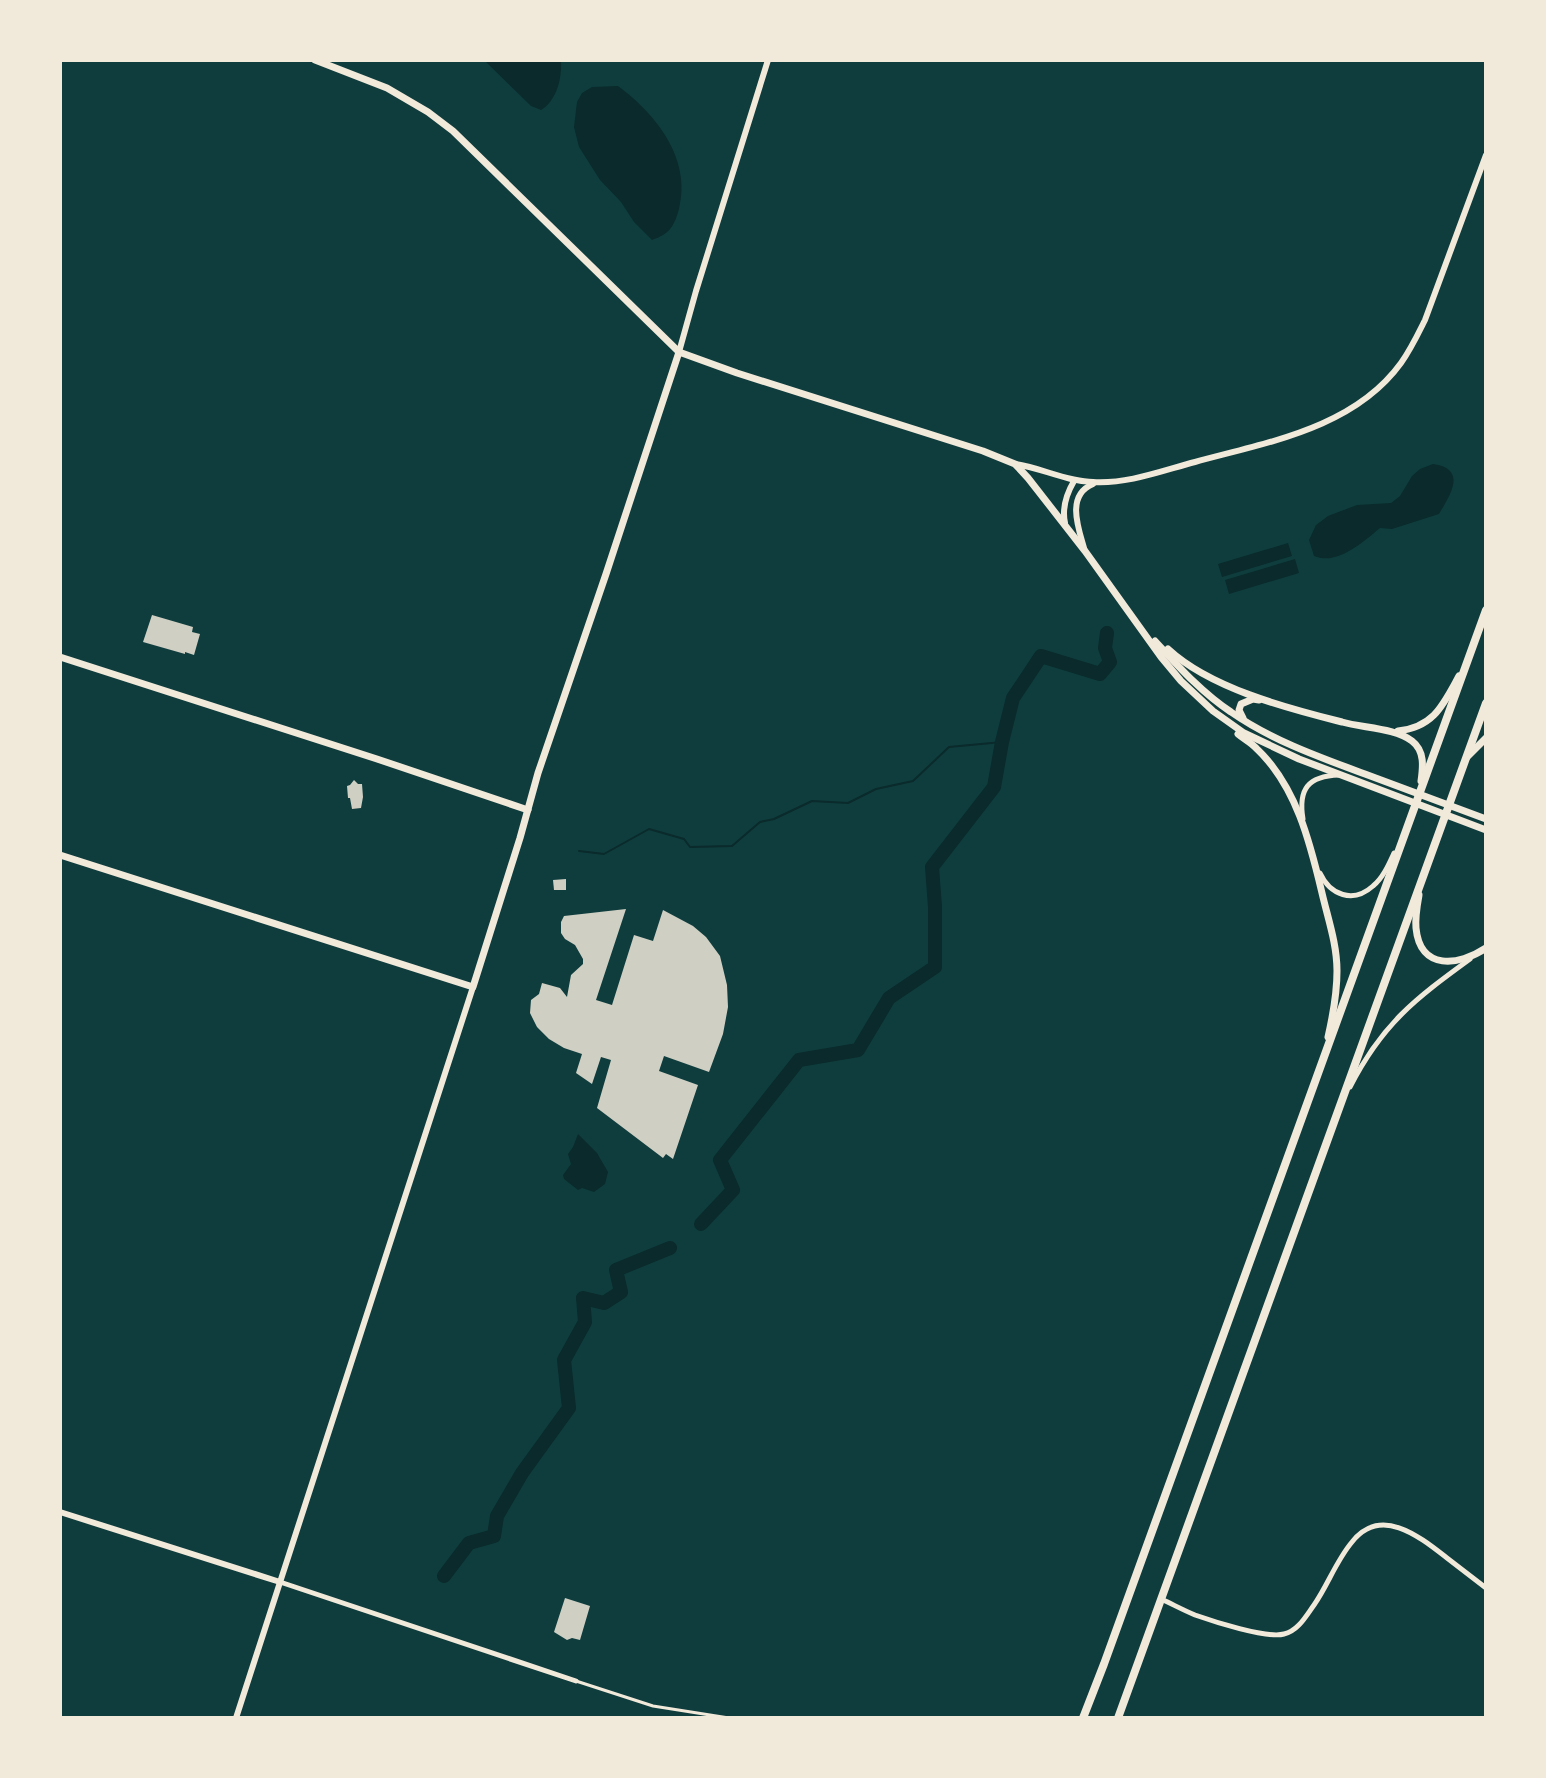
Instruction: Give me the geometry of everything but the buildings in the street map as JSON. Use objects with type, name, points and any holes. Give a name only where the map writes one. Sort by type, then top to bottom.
[{"type":"highway","points":[[1083,1718],[1486,610]]},
{"type":"highway","points":[[1118,1718],[1486,703]]},
{"type":"main road","points":[[315,60],[387,88],[453,131],[679,352],[1015,464],[1085,551],[1181,681],[1213,711],[1244,733],[1339,775],[1486,830]]},
{"type":"main road","points":[[60,855],[473,987],[538,773],[679,352]]},
{"type":"main road","points":[[1133,618],[1182,662],[1208,676],[1275,703],[1343,723],[1389,731],[1411,740],[1422,755],[1422,779],[1411,816]]},
{"type":"main road","points":[[1133,618],[1185,674],[1247,723],[1302,749],[1486,819]]},
{"type":"main road","points":[[60,657],[368,755],[528,810]]},
{"type":"main road","points":[[1389,731],[1412,729],[1433,717],[1466,664]]},
{"type":"main road","points":[[1247,723],[1239,710],[1245,701],[1253,699],[1275,703]]},
{"type":"main road","points":[[1213,711],[1215,716],[1258,749],[1272,766],[1289,792],[1305,828],[1335,944],[1337,971],[1333,1015],[1322,1061]]},
{"type":"main road","points":[[1466,758],[1486,738]]},
{"type":"main road","points":[[1431,856],[1416,913],[1419,943],[1432,958],[1450,962],[1486,948]]},
{"type":"street","points":[[679,352],[768,60]]},
{"type":"street","points":[[1015,464],[1074,481],[1095,483],[1139,478],[1320,425],[1366,398],[1401,364],[1425,320],[1486,155]]},
{"type":"street","points":[[1066,527],[1064,515],[1074,481]]},
{"type":"street","points":[[1085,551],[1076,517],[1076,504],[1086,486],[1095,483]]},
{"type":"street","points":[[1305,828],[1301,808],[1306,788],[1319,777],[1339,775]]},
{"type":"street","points":[[1315,864],[1329,888],[1337,893],[1346,896],[1365,892],[1383,876],[1411,816]]},
{"type":"street","points":[[1337,1113],[1368,1055],[1393,1022],[1412,1003],[1476,954]]},
{"type":"street","points":[[236,1718],[473,987]]},
{"type":"street","points":[[60,1512],[576,1681]]},
{"type":"street","points":[[1161,1599],[1195,1614],[1255,1632],[1285,1634],[1298,1626],[1322,1593],[1350,1543],[1363,1530],[1383,1526],[1403,1528],[1417,1535],[1486,1588]]},
{"type":"lane","points":[[576,1681],[653,1706],[729,1718]]},
{"type":"water","points":[[484,60],[561,60],[555,95],[541,110],[531,106]]},
{"type":"water","points":[[618,86],[645,110],[668,139],[680,173],[682,191],[675,220],[667,232],[652,240],[600,180],[579,147],[574,127],[577,102],[582,93],[592,87]]},
{"type":"water","points":[[1433,464],[1444,467],[1453,477],[1451,491],[1439,514],[1392,529],[1380,528],[1341,555],[1332,558],[1314,556],[1309,540],[1316,525],[1328,516],[1357,505],[1391,503],[1400,496],[1412,476]]},
{"type":"water","points":[[1288,543],[1292,556],[1222,577],[1218,564]]},
{"type":"water","points":[[1295,559],[1299,573],[1229,594],[1225,580]]},
{"type":"water","points":[[578,1134],[597,1153],[608,1172],[605,1184],[594,1192],[582,1188],[578,1190],[564,1179],[563,1175],[571,1164],[568,1154]]},
{"type":"waterway","points":[[701,1224],[733,1190],[720,1160],[799,1060],[858,1050],[889,998],[935,967],[932,867],[994,787],[1013,698],[1041,656],[1100,674],[1110,662],[1105,648],[1107,633]]},
{"type":"waterway","points":[[579,851],[604,854],[649,829],[684,839],[690,847],[732,846],[760,822],[774,819],[812,801],[848,803],[876,789],[913,781],[949,747],[1002,742]]},
{"type":"waterway","points":[[444,1576],[469,1543],[494,1536],[497,1516],[522,1473],[569,1408],[564,1360],[585,1322],[583,1298],[604,1303],[621,1292],[616,1270],[670,1248]]}]
